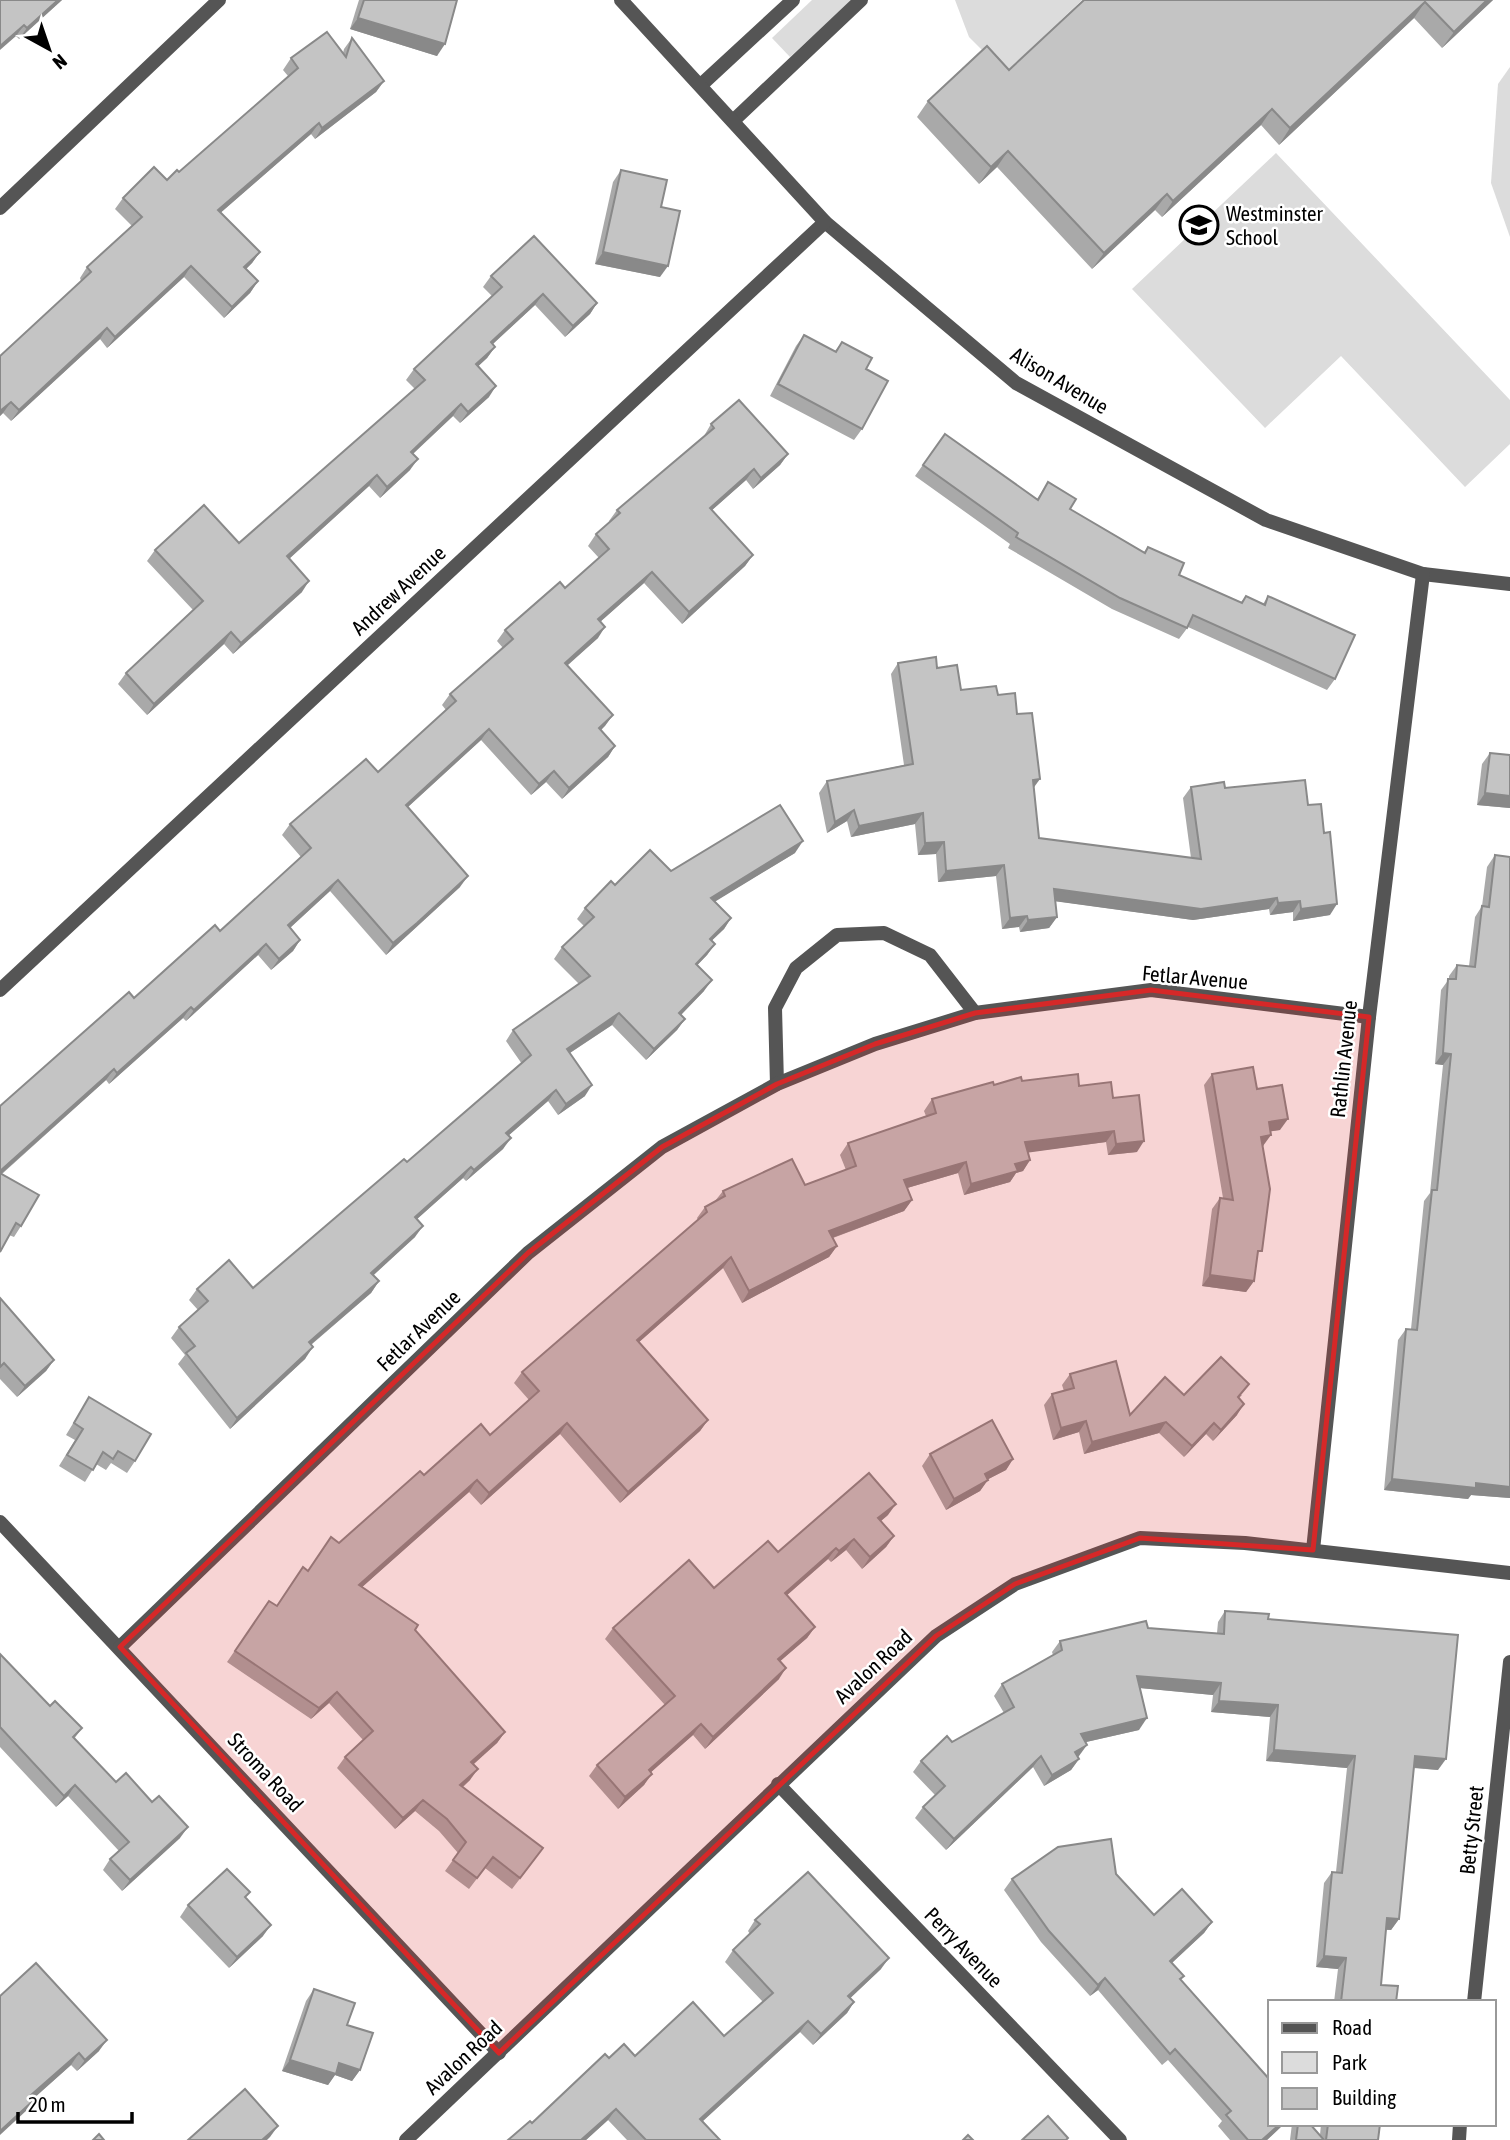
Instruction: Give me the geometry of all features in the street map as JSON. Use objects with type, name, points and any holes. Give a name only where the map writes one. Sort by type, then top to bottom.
[{"type":"street","points":[[0,208],[219,0]]},
{"type":"street","name":"Alison Avenue","points":[[621,0],[825,222],[1016,383],[1266,520],[1423,574],[1510,584]]},
{"type":"street","points":[[701,85],[793,0]]},
{"type":"street","points":[[733,121],[861,0]]},
{"type":"street","name":"Andrew Avenue","points":[[0,990],[825,222]]},
{"type":"street","name":"Rathlin Avenue","points":[[1313,1550],[1369,1017],[1423,574]]},
{"type":"street","points":[[777,1084],[775,1008],[796,968],[837,936],[884,933],[930,955],[975,1013]]},
{"type":"street","name":"Fetlar Avenue","points":[[120,1647],[528,1253],[662,1147],[777,1084],[875,1044],[975,1013],[1151,990],[1369,1017]]},
{"type":"street","name":"Stroma Road","points":[[0,1522],[499,2053]]},
{"type":"street","name":"Avalon Road","points":[[406,2140],[936,1636],[1015,1584],[1140,1538],[1313,1550],[1510,1573]]},
{"type":"street","name":"Betty Street","points":[[1474,2000],[1510,1662]]},
{"type":"street","name":"Perry Avenue","points":[[778,1784],[1120,2140]]},
{"type":"highlighted area","points":[[1151,990],[1369,1017],[1313,1550],[1140,1538],[1015,1584],[936,1636],[499,2053],[120,1647],[528,1253],[662,1147],[777,1084],[875,1044],[975,1013]]},
{"type":"green space","points":[[812,0],[852,0],[790,57],[772,38]]},
{"type":"green space","points":[[955,0],[1082,0],[1005,73],[969,37]]},
{"type":"green space","points":[[1510,67],[1510,237],[1491,183],[1498,84]]},
{"type":"green space","points":[[1276,153],[1510,400],[1510,444],[1465,487],[1341,356],[1265,428],[1132,289]]},
{"type":"building","points":[[0,0],[58,0],[27,28],[24,25],[0,46]]},
{"type":"building","points":[[364,0],[457,0],[445,44],[358,18]]},
{"type":"building","points":[[1084,0],[1487,0],[1454,32],[1425,2],[1290,128],[1272,109],[1173,201],[1167,194],[1104,253],[1008,151],[991,167],[928,101],[987,46],[1009,70]]},
{"type":"building","points":[[327,32],[346,57],[352,38],[384,81],[322,128],[319,123],[218,210],[260,252],[244,267],[258,281],[232,307],[191,266],[115,337],[107,328],[19,410],[11,402],[0,411],[0,356],[91,272],[87,267],[142,217],[123,198],[154,167],[167,180],[177,170],[179,172],[298,68],[291,58]]},
{"type":"building","points":[[621,170],[667,180],[661,207],[680,211],[668,266],[603,252]]},
{"type":"building","points":[[534,236],[597,303],[573,326],[543,294],[491,342],[495,347],[476,364],[496,386],[468,412],[461,404],[411,452],[418,459],[387,487],[377,475],[287,556],[309,581],[241,643],[231,632],[154,704],[126,673],[203,601],[155,550],[204,505],[239,543],[425,380],[414,369],[502,287],[491,276]]},
{"type":"building","points":[[804,335],[836,352],[842,342],[872,358],[866,369],[888,381],[862,429],[778,384]]},
{"type":"building","points":[[739,400],[788,454],[761,478],[754,469],[710,508],[753,555],[689,612],[652,572],[598,619],[605,627],[565,663],[613,715],[599,728],[615,746],[569,788],[554,771],[539,784],[489,729],[406,805],[468,876],[417,923],[393,943],[338,880],[288,925],[300,940],[279,959],[266,944],[194,1010],[191,1007],[117,1073],[114,1069],[0,1171],[0,1106],[129,992],[134,998],[215,925],[220,931],[311,848],[290,824],[366,759],[378,772],[456,701],[450,694],[513,639],[505,630],[560,582],[565,588],[609,549],[596,534],[620,513],[617,510],[714,428],[711,424]]},
{"type":"building","points":[[945,434],[1038,500],[1048,482],[1076,499],[1070,509],[1145,553],[1148,547],[1184,563],[1179,575],[1242,603],[1246,596],[1265,605],[1268,596],[1355,635],[1335,679],[1193,615],[1187,628],[1120,598],[1016,537],[1018,533],[923,465]]},
{"type":"building","points":[[936,657],[937,668],[957,665],[961,690],[996,686],[998,695],[1015,693],[1017,714],[1032,713],[1040,779],[1033,780],[1039,838],[1201,859],[1191,787],[1224,782],[1225,788],[1305,780],[1308,805],[1321,804],[1324,833],[1330,832],[1337,904],[1301,909],[1300,901],[1278,903],[1277,898],[1201,909],[1054,889],[1057,917],[1028,920],[1027,916],[1010,918],[1004,865],[946,871],[944,842],[925,843],[923,813],[859,826],[854,810],[835,822],[827,781],[913,764],[898,663]]},
{"type":"building","points":[[1490,753],[1510,755],[1510,796],[1485,793]]},
{"type":"building","points":[[780,805],[803,841],[711,898],[731,918],[710,939],[715,944],[696,964],[712,980],[679,1013],[685,1019],[654,1049],[619,1013],[567,1049],[592,1085],[566,1104],[556,1090],[506,1133],[511,1138],[474,1170],[471,1167],[415,1217],[423,1226],[371,1273],[379,1281],[309,1342],[313,1347],[237,1418],[186,1353],[195,1346],[179,1327],[208,1301],[197,1289],[229,1260],[253,1288],[404,1159],[407,1162],[531,1055],[513,1030],[590,976],[562,947],[594,917],[585,908],[611,881],[615,885],[650,850],[671,871]]},
{"type":"building","points":[[1495,855],[1510,857],[1510,1487],[1476,1483],[1476,1488],[1392,1479],[1406,1329],[1417,1330],[1432,1190],[1437,1190],[1451,1054],[1443,1053],[1448,979],[1456,979],[1457,965],[1475,967],[1482,906],[1489,907]]},
{"type":"building","points":[[1253,1067],[1257,1089],[1282,1085],[1288,1119],[1269,1122],[1271,1135],[1261,1137],[1270,1189],[1262,1251],[1258,1251],[1254,1281],[1210,1275],[1220,1198],[1233,1200],[1212,1074]]},
{"type":"building","points":[[1078,1074],[1079,1086],[1111,1082],[1113,1098],[1139,1095],[1144,1141],[1116,1144],[1114,1131],[1025,1142],[1030,1160],[1015,1164],[1018,1171],[971,1184],[966,1162],[904,1180],[912,1200],[829,1231],[837,1246],[749,1291],[731,1257],[637,1340],[708,1420],[628,1492],[567,1423],[489,1493],[477,1480],[359,1585],[418,1625],[415,1630],[505,1732],[471,1762],[478,1769],[460,1785],[543,1848],[520,1878],[493,1857],[477,1878],[453,1860],[466,1842],[447,1819],[423,1800],[403,1818],[345,1757],[373,1731],[337,1692],[319,1708],[235,1651],[269,1601],[277,1606],[303,1567],[308,1571],[331,1537],[339,1543],[420,1471],[424,1475],[481,1424],[490,1435],[539,1391],[522,1372],[707,1212],[705,1207],[725,1196],[723,1191],[792,1159],[805,1185],[856,1166],[848,1143],[936,1113],[932,1099],[1021,1077],[1022,1081]]},
{"type":"building","points":[[0,1173],[39,1195],[21,1226],[16,1223],[0,1252]]},
{"type":"building","points":[[0,1298],[54,1360],[25,1386],[4,1363],[0,1367]]},
{"type":"building","points":[[1221,1357],[1249,1384],[1238,1397],[1244,1404],[1221,1430],[1214,1423],[1192,1446],[1166,1422],[1092,1442],[1086,1421],[1061,1428],[1052,1394],[1074,1388],[1070,1374],[1116,1361],[1130,1415],[1165,1377],[1184,1395]]},
{"type":"building","points":[[89,1397],[151,1434],[135,1461],[118,1451],[113,1459],[103,1452],[93,1470],[67,1455],[83,1429],[74,1423]]},
{"type":"building","points":[[992,1420],[1013,1459],[985,1474],[988,1480],[954,1499],[930,1454]]},
{"type":"building","points":[[869,1473],[896,1504],[878,1518],[894,1536],[870,1557],[854,1539],[839,1551],[836,1548],[785,1593],[815,1627],[778,1659],[786,1668],[713,1737],[701,1724],[649,1770],[652,1774],[625,1797],[597,1765],[675,1696],[613,1628],[689,1560],[714,1588],[768,1541],[778,1552]]},
{"type":"building","points":[[1225,1611],[1269,1614],[1268,1619],[1458,1635],[1446,1759],[1415,1756],[1399,1919],[1387,1918],[1381,1985],[1398,1986],[1396,2000],[1341,2000],[1346,1958],[1324,1956],[1332,1872],[1342,1873],[1355,1756],[1274,1750],[1278,1705],[1219,1701],[1221,1683],[1137,1676],[1147,1718],[1081,1734],[1087,1745],[1075,1752],[1079,1759],[1052,1775],[1041,1756],[954,1839],[923,1807],[945,1786],[921,1761],[947,1736],[952,1742],[1014,1707],[1002,1684],[1062,1650],[1060,1641],[1146,1621],[1148,1628],[1224,1634]]},
{"type":"building","points":[[0,1654],[50,1706],[55,1701],[82,1728],[73,1737],[116,1782],[126,1773],[152,1802],[159,1796],[188,1827],[130,1880],[110,1859],[129,1842],[75,1785],[64,1796],[0,1727]]},
{"type":"building","points":[[1111,1839],[1116,1874],[1154,1915],[1182,1889],[1212,1922],[1170,1961],[1184,1976],[1180,1979],[1268,2078],[1268,2126],[1278,2126],[1262,2140],[1248,2140],[1226,2115],[1231,2111],[1175,2049],[1170,2054],[1105,1978],[1098,1985],[1049,1931],[1012,1879],[1058,1847]]},
{"type":"building","points":[[227,1869],[250,1892],[245,1897],[271,1925],[237,1957],[188,1905]]},
{"type":"building","points":[[808,1872],[889,1958],[848,1996],[854,2002],[821,2034],[808,2021],[700,2119],[720,2140],[646,2140],[616,2109],[581,2140],[508,2140],[530,2121],[532,2123],[605,2054],[609,2058],[624,2044],[635,2056],[693,2002],[724,2036],[773,1993],[733,1950],[760,1924],[755,1920]]},
{"type":"building","points":[[36,1963],[107,2040],[85,2060],[79,2053],[31,2095],[35,2099],[0,2131],[0,1996]]},
{"type":"building","points":[[314,1989],[355,2003],[347,2025],[373,2033],[360,2070],[339,2063],[336,2074],[290,2060]]},
{"type":"building","points":[[245,2089],[278,2126],[262,2140],[188,2140]]},
{"type":"building","points":[[1048,2116],[1068,2138],[1066,2140],[1022,2140]]},
{"type":"building","points":[[1298,2126],[1312,2126],[1324,2140],[1296,2140]]},
{"type":"building","points":[[1328,2126],[1380,2126],[1378,2140],[1326,2140]]},
{"type":"building","points":[[99,2134],[104,2140],[93,2140]]},
{"type":"place","name":"Westminster School","points":[[1199,225]]}]
